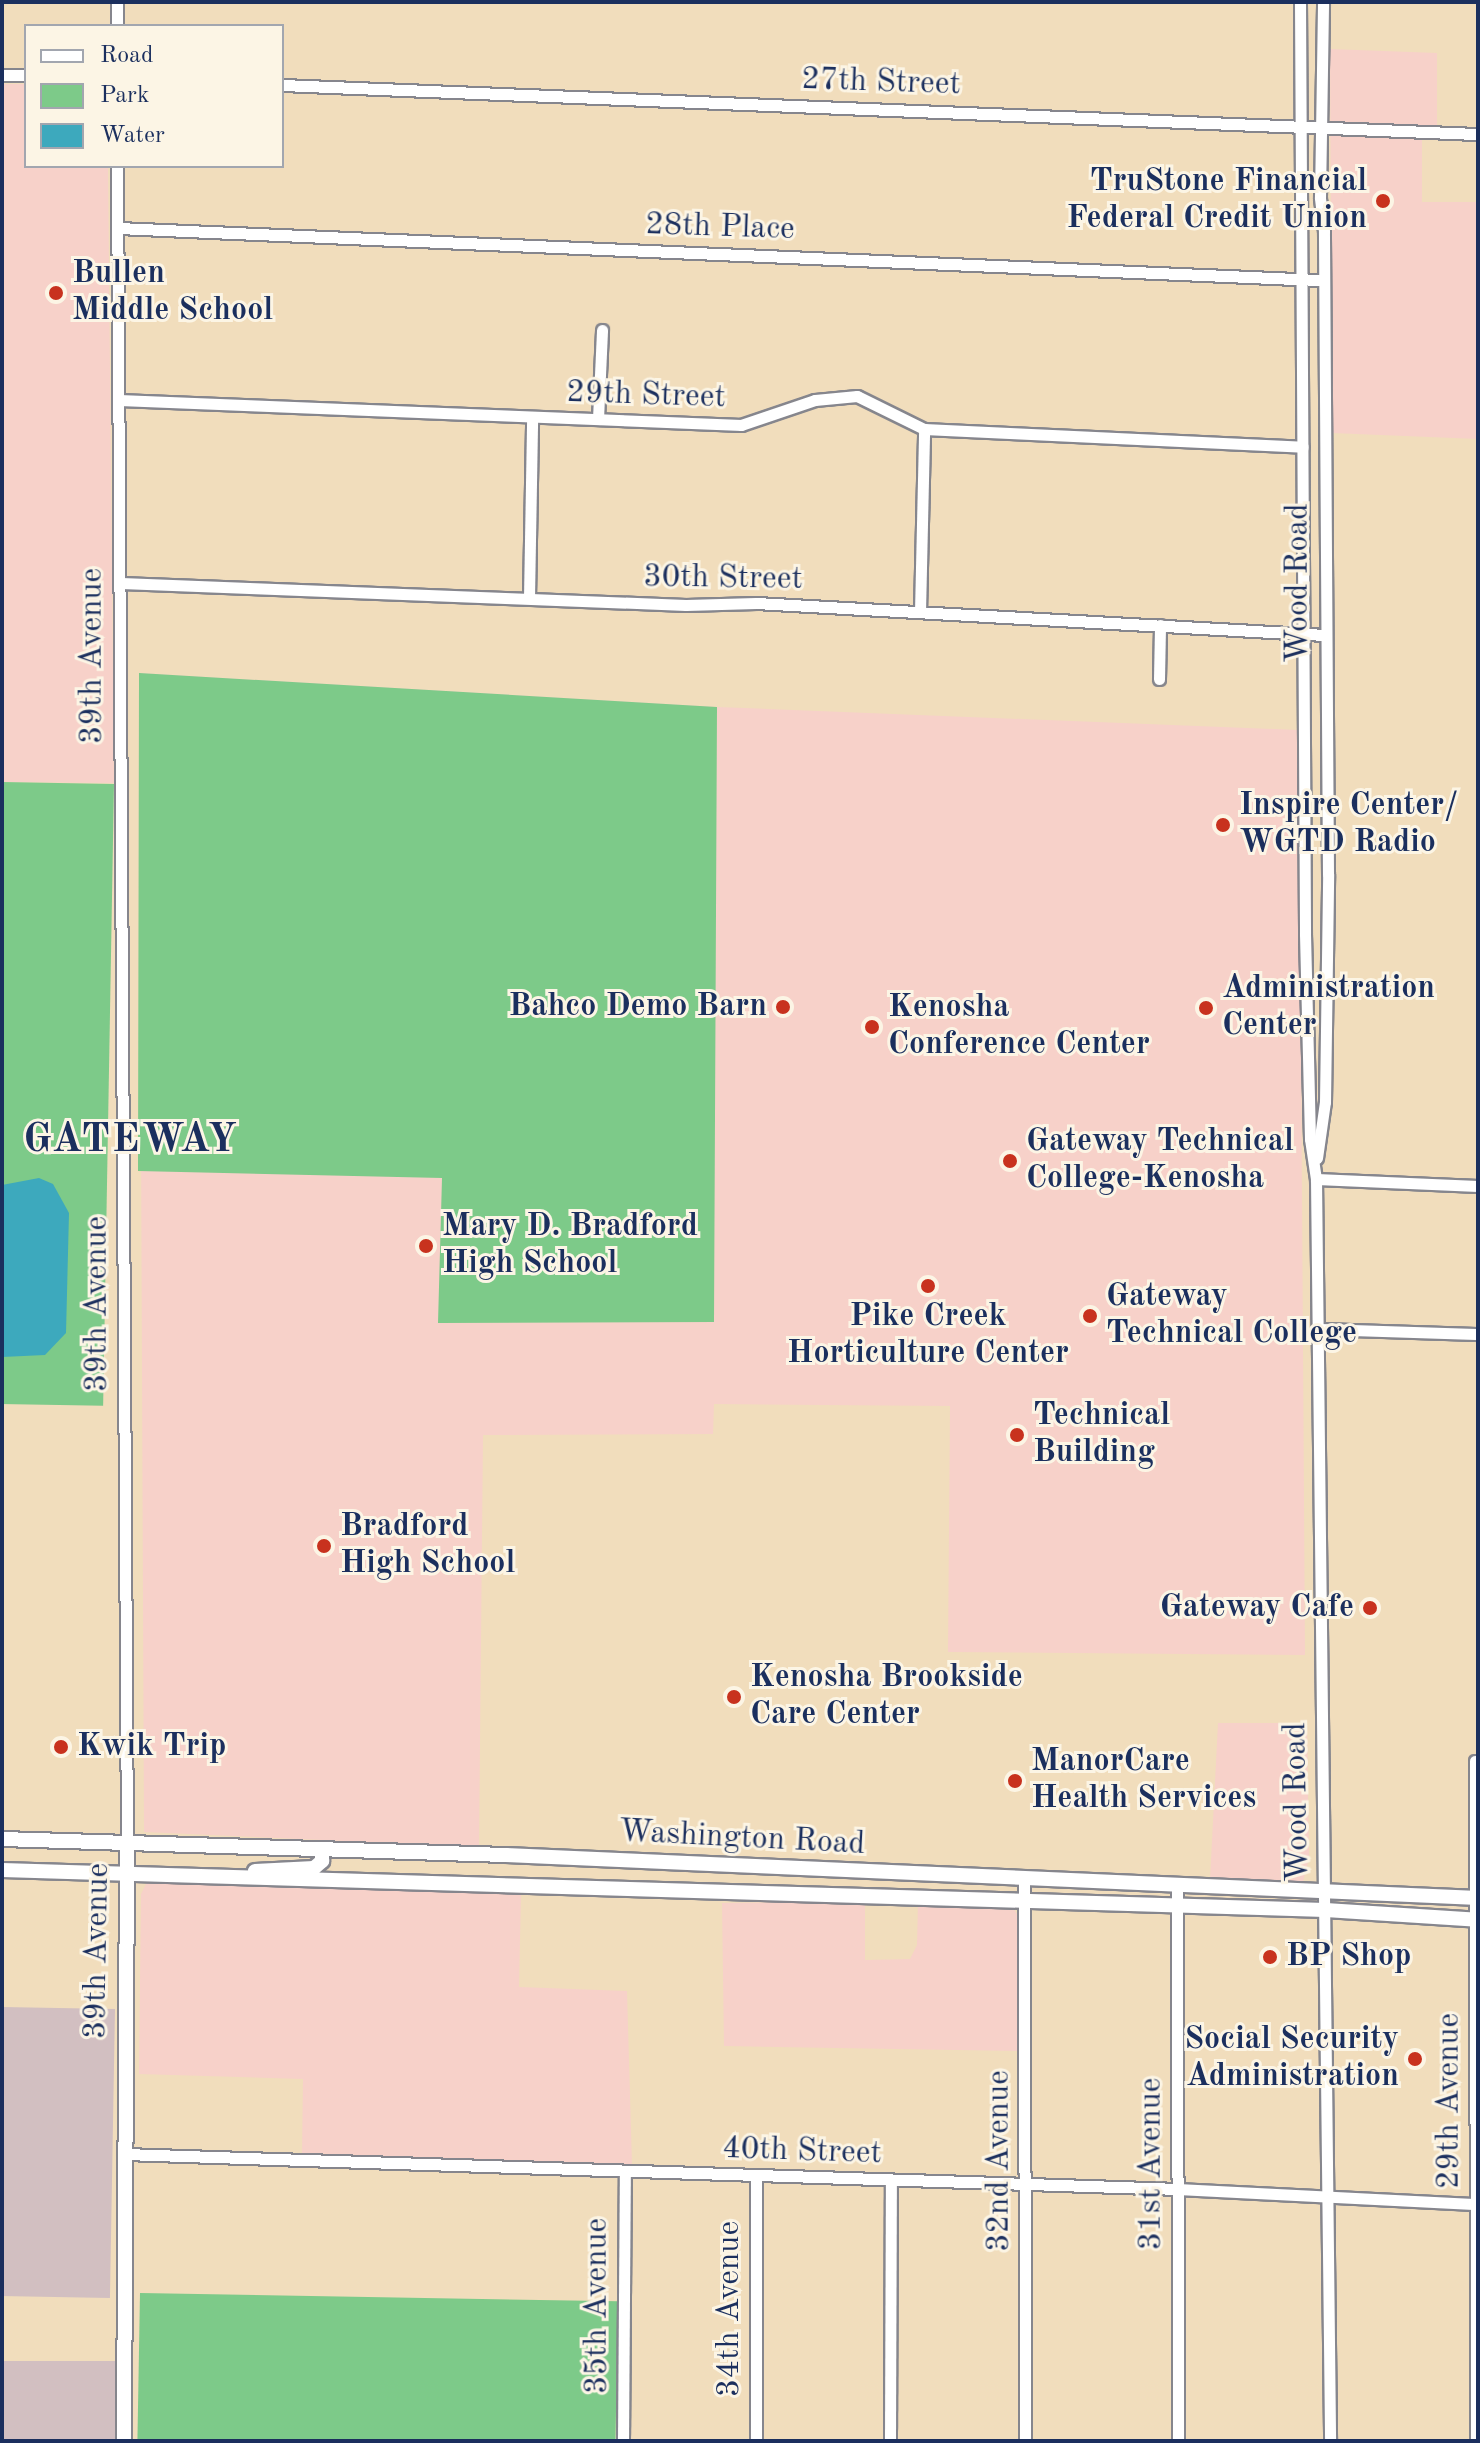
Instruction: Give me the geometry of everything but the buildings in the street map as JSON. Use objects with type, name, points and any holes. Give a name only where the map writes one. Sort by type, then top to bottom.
[{"type":"main road","name":"Washington Road","points":[[2,1839],[322,1849],[956,1879],[1477,1898]]},
{"type":"main road","name":"39th Avenue","points":[[124,2441],[127,1843]]},
{"type":"main road","points":[[240,1876],[263,1867],[314,1868],[322,1861],[322,1849]]},
{"type":"main road","name":"Washington Road","points":[[2,1870],[1325,1910],[1477,1920]]},
{"type":"main road","points":[[956,1879],[957,1899]]},
{"type":"street","points":[[117,2],[117,24]]},
{"type":"street","name":"Wood Road","points":[[1300,2],[1304,127],[1302,278],[1307,1048],[1316,1162],[1330,2441]]},
{"type":"street","name":"Wood Road","points":[[1316,1162],[1322,1134],[1326,1032],[1321,280],[1323,2]]},
{"type":"street","points":[[2,75],[24,75]]},
{"type":"street","name":"27th Street","points":[[284,85],[1478,134]]},
{"type":"street","name":"39th Avenue","points":[[117,168],[127,1843]]},
{"type":"street","name":"28th Place","points":[[118,228],[1321,280]]},
{"type":"street","points":[[598,419],[602,330]]},
{"type":"street","name":"29th Street","points":[[119,400],[741,425],[815,400],[857,396],[924,429],[1303,447]]},
{"type":"street","points":[[529,598],[532,418]]},
{"type":"street","points":[[920,612],[924,429]]},
{"type":"street","name":"30th Street","points":[[121,583],[920,612],[1324,635]]},
{"type":"street","points":[[1159,679],[1160,625]]},
{"type":"street","points":[[1316,1179],[1478,1186]]},
{"type":"street","points":[[1318,1329],[1478,1334]]},
{"type":"street","name":"29th Avenue","points":[[1475,1761],[1476,2441]]},
{"type":"street","name":"32nd Avenue","points":[[1024,1881],[1025,2441]]},
{"type":"street","name":"31st Avenue","points":[[1177,1886],[1178,2441]]},
{"type":"street","name":"40th Street","points":[[124,2154],[1026,2187],[1178,2189],[1326,2199],[1477,2204]]},
{"type":"street","name":"35th Avenue","points":[[623,2441],[625,2171]]},
{"type":"street","name":"34th Avenue","points":[[756,2176],[756,2441]]},
{"type":"street","points":[[890,2441],[891,2182]]},
{"type":"shaded area","points":[[1330,49],[1437,53],[1437,125],[1422,125],[1422,202],[1478,202],[1478,439],[1332,433]]},
{"type":"shaded area","name":"Bullen Middle School","points":[[2,84],[24,84],[24,168],[108,168],[114,783],[2,782]]},
{"type":"shaded area","points":[[139,673],[717,707],[1299,730],[1305,1655],[948,1652],[950,1406],[714,1404],[713,1434],[483,1435],[479,1847],[144,1832]]},
{"type":"shaded area","points":[[1218,1723],[1307,1723],[1309,1858],[1303,1882],[1210,1880]]},
{"type":"shaded area","points":[[147,1882],[521,1894],[519,1987],[627,1991],[632,2165],[302,2153],[303,2079],[139,2074],[141,1894]]},
{"type":"shaded area","points":[[865,1901],[865,1960],[910,1959],[917,1945],[918,1901],[1012,1906],[1017,1914],[1017,2051],[724,2046],[722,1903]]},
{"type":"shaded area","points":[[2,2007],[115,2009],[110,2298],[2,2296]]},
{"type":"shaded area","points":[[2,2361],[115,2361],[115,2441],[2,2441]]},
{"type":"green space","points":[[139,673],[717,707],[714,1322],[438,1323],[442,1178],[138,1171]]},
{"type":"green space","points":[[2,782],[114,784],[103,1406],[2,1404]]},
{"type":"green space","points":[[140,2293],[618,2301],[615,2441],[137,2441]]},
{"type":"water","points":[[39,1178],[53,1184],[69,1213],[66,1333],[45,1355],[2,1357],[2,1185]]},
{"type":"place","name":"TruStone Financial Federal Credit Union","points":[[1383,201]]},
{"type":"place","name":"Bullen Middle School","points":[[56,293]]},
{"type":"place","name":"Inspire Center/ WGTD Radio","points":[[1223,825]]},
{"type":"place","name":"Bahco Demo Barn","points":[[783,1007]]},
{"type":"place","name":"Administration Center","points":[[1206,1008]]},
{"type":"place","name":"Kenosha Conference Center","points":[[872,1027]]},
{"type":"place","name":"Gateway Technical College-Kenosha","points":[[1010,1161]]},
{"type":"place","name":"Mary D. Bradford High School","points":[[426,1246]]},
{"type":"place","name":"Pike Creek Horticulture Center","points":[[928,1286]]},
{"type":"place","name":"Gateway Technical College","points":[[1090,1316]]},
{"type":"place","name":"Technical Building","points":[[1017,1435]]},
{"type":"place","name":"Bradford High School","points":[[324,1546]]},
{"type":"place","name":"Gateway Cafe","points":[[1370,1608]]},
{"type":"place","name":"Kenosha Brookside Care Center","points":[[734,1697]]},
{"type":"place","name":"Kwik Trip","points":[[61,1747]]},
{"type":"place","name":"ManorCare Health Services","points":[[1015,1781]]},
{"type":"place","name":"BP Shop","points":[[1270,1957]]},
{"type":"place","name":"Social Security Administration","points":[[1415,2059]]},
{"type":"district","name":"GATEWAY","points":[[131,1141]]}]
